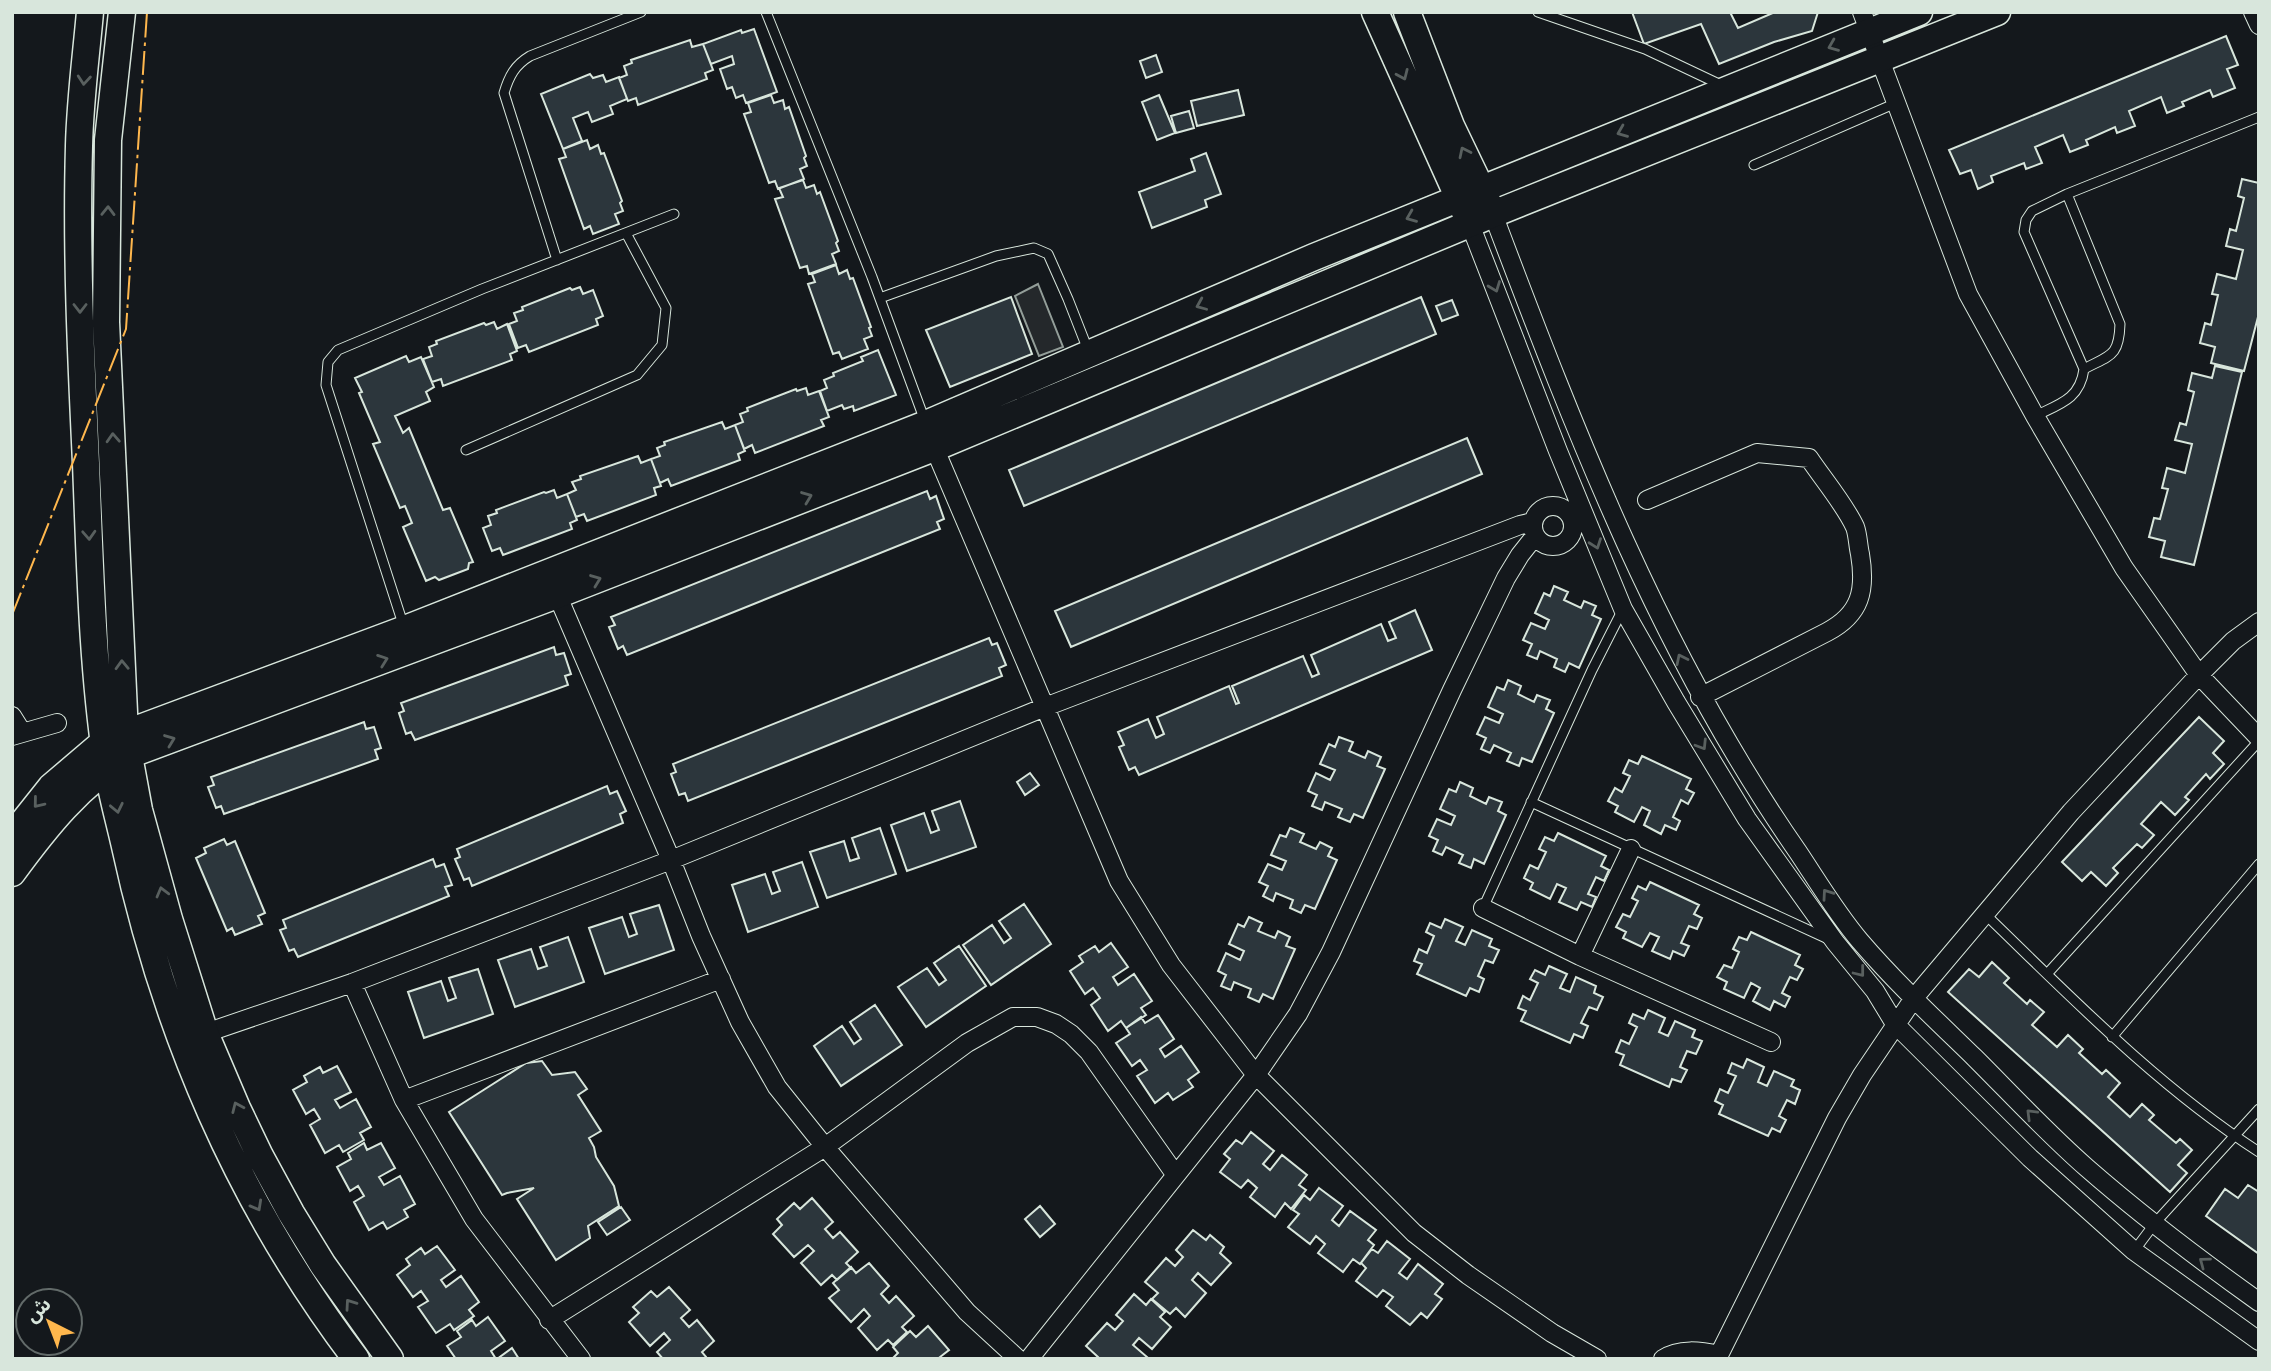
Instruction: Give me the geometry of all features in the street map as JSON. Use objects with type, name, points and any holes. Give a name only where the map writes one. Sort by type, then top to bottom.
[{"type":"main road","points":[[90,12],[79,144],[80,330],[95,670],[117,749],[139,810],[169,919],[202,1094],[255,1205],[310,1294],[356,1359]]},
{"type":"main road","points":[[117,749],[106,322],[108,140],[122,12]]},
{"type":"main road","points":[[1375,12],[1482,219]]},
{"type":"main road","points":[[1407,12],[1451,126],[1470,193]]},
{"type":"main road","points":[[930,436],[1089,353],[1470,193],[1728,89],[1866,22],[1919,12]]},
{"type":"main road","points":[[12,873],[61,810],[117,749],[930,436],[1482,219],[1997,12]]},
{"type":"main road","points":[[12,836],[51,787],[117,749],[405,629],[552,583]]},
{"type":"main road","points":[[193,1037],[291,1213],[323,1265],[390,1359]]},
{"type":"street","points":[[2253,12],[2259,25]]},
{"type":"street","points":[[1866,22],[1968,294],[2035,416],[2124,568],[2199,675],[2259,740]]},
{"type":"street","points":[[1482,219],[1562,396],[1607,505],[1700,697],[1757,792],[1858,939],[1914,999],[2085,1167],[2259,1303]]},
{"type":"street","points":[[1482,219],[1579,516],[1623,609],[1675,702],[1747,819],[1835,942],[1875,991],[1895,1024],[2030,1158],[2134,1251],[2259,1341]]},
{"type":"street","points":[[930,436],[1119,880],[1171,965],[1256,1075],[1414,1233],[1468,1275],[1597,1359]]},
{"type":"street","points":[[1647,500],[1758,453],[1809,458],[1855,528],[1863,573],[1858,602],[1850,615],[1833,629],[1700,697]]},
{"type":"street","points":[[1029,1359],[1256,1075],[1298,1014],[1331,952],[1506,578],[1534,529],[1539,511],[1551,505],[1579,516]]},
{"type":"street","points":[[193,1037],[352,983],[671,860],[1045,707],[1520,525],[1534,529],[1546,545],[1559,545],[1566,542],[1579,516],[1607,505]]},
{"type":"street","points":[[552,583],[701,936],[740,1022],[777,1087],[967,1312],[1018,1359]]},
{"type":"street","points":[[1663,1359],[1668,1355],[1697,1350],[1718,1357],[1837,1118],[1895,1024],[2070,812],[2199,675],[2233,641],[2259,622]]},
{"type":"street","points":[[12,716],[17,734],[57,723]]},
{"type":"street","points":[[1580,956],[1631,849]]},
{"type":"street","points":[[1483,908],[1580,956],[1771,1042]]},
{"type":"street","points":[[404,1100],[721,979]]},
{"type":"street","points":[[352,983],[404,1100],[474,1219],[581,1359]]},
{"type":"street","points":[[549,1320],[825,1147],[967,1043],[1013,1017],[1037,1017],[1056,1024],[1071,1034],[1089,1052],[1175,1174]]},
{"type":"lane","points":[[557,260],[504,93],[510,75],[530,56],[641,12]]},
{"type":"lane","points":[[766,12],[880,298],[930,436]]},
{"type":"lane","points":[[1538,12],[1645,49],[1728,89]]},
{"type":"lane","points":[[1754,165],[1896,103]]},
{"type":"lane","points":[[2035,416],[2074,396],[2082,383],[2084,369],[2024,233],[2026,220],[2032,211],[2067,194],[2259,117]]},
{"type":"lane","points":[[2067,194],[2120,324],[2119,342],[2114,353],[2084,369]]},
{"type":"lane","points":[[405,629],[326,386],[328,362],[338,350],[674,215]]},
{"type":"lane","points":[[466,450],[637,375],[662,345],[666,308],[626,233]]},
{"type":"lane","points":[[880,298],[996,256],[1034,248],[1048,254],[1089,353]]},
{"type":"lane","points":[[1483,908],[1623,609]]},
{"type":"lane","points":[[2047,975],[2259,740]]},
{"type":"lane","points":[[1531,802],[1835,942]]},
{"type":"lane","points":[[2112,1037],[2259,864]]},
{"type":"lane","points":[[1984,913],[2112,1037],[2234,1136],[2259,1152]]},
{"type":"lane","points":[[2134,1251],[2155,1223],[2259,1109]]},
{"type":"shaded area","points":[[1038,284],[1063,347],[1039,356],[1015,296]]},
{"type":"building","points":[[1632,12],[1730,12],[1738,28],[1775,12],[1818,12],[1812,31],[1774,42],[1719,64],[1701,24],[1644,44]]},
{"type":"building","points":[[754,29],[777,92],[746,103],[743,95],[736,98],[732,87],[727,89],[720,69],[734,64],[732,56],[711,64],[703,44],[741,30],[742,33]]},
{"type":"building","points":[[2226,36],[2238,65],[2227,69],[2235,88],[2213,97],[2210,90],[2182,102],[2184,106],[2167,113],[2161,97],[2129,111],[2135,126],[2117,133],[2115,127],[2086,140],[2088,145],[2070,152],[2063,135],[2035,147],[2042,163],[2026,169],[2024,163],[1991,176],[1993,182],[1978,189],[1971,170],[1960,174],[1949,150]]},
{"type":"building","points":[[690,40],[692,47],[703,44],[713,70],[705,73],[707,79],[638,105],[636,98],[628,101],[619,78],[627,75],[624,66],[632,63],[631,60]]},
{"type":"building","points":[[1156,55],[1162,72],[1146,78],[1140,61]]},
{"type":"building","points":[[590,74],[593,78],[603,75],[606,82],[619,77],[627,99],[610,106],[613,114],[592,122],[588,112],[573,118],[582,141],[563,149],[541,94]]},
{"type":"building","points":[[1238,90],[1244,115],[1197,126],[1191,101]]},
{"type":"building","points":[[771,95],[774,103],[783,100],[785,109],[789,107],[807,166],[800,169],[804,179],[778,189],[775,181],[769,183],[744,114],[751,112],[748,103]]},
{"type":"building","points":[[1159,95],[1175,133],[1157,140],[1142,102]]},
{"type":"building","points":[[1189,111],[1194,128],[1176,133],[1171,116]]},
{"type":"building","points":[[587,140],[590,149],[598,145],[601,154],[604,153],[622,201],[620,203],[623,211],[615,214],[619,224],[593,234],[590,226],[584,229],[559,159],[566,157],[563,149]]},
{"type":"building","points":[[1206,153],[1221,194],[1205,200],[1207,207],[1152,228],[1139,192],[1195,171],[1191,159]]},
{"type":"building","points":[[2242,179],[2259,183],[2259,313],[2244,371],[2211,363],[2215,347],[2200,343],[2205,323],[2211,325],[2218,295],[2212,294],[2217,274],[2236,279],[2243,250],[2226,246],[2230,229],[2236,231],[2244,198],[2238,196]]},
{"type":"building","points":[[803,180],[806,188],[814,185],[817,194],[820,192],[838,241],[836,243],[839,251],[832,254],[836,264],[809,274],[807,266],[800,268],[775,199],[783,197],[779,188]]},
{"type":"building","points":[[836,265],[839,274],[847,270],[850,279],[853,278],[872,336],[864,339],[868,349],[842,359],[839,352],[833,354],[808,284],[815,282],[812,274]]},
{"type":"building","points":[[580,287],[583,294],[593,290],[603,316],[596,319],[598,325],[529,352],[526,345],[518,348],[509,324],[517,321],[514,313],[523,310],[522,307],[570,288],[572,290]]},
{"type":"building","points":[[1011,297],[1032,354],[950,387],[926,330]]},
{"type":"building","points":[[1421,297],[1436,334],[1024,506],[1009,470]]},
{"type":"building","points":[[1452,300],[1458,315],[1442,321],[1436,306]]},
{"type":"building","points":[[494,322],[497,329],[507,324],[517,351],[510,354],[512,360],[443,386],[441,379],[432,382],[423,359],[432,356],[429,347],[437,344],[436,341],[484,323],[486,325]]},
{"type":"building","points":[[878,350],[896,395],[854,411],[853,406],[844,409],[842,405],[827,411],[820,391],[827,388],[824,380],[834,376],[833,373],[863,361],[861,357]]},
{"type":"building","points":[[406,356],[409,362],[421,357],[434,387],[426,392],[430,401],[395,416],[403,433],[409,428],[443,510],[450,508],[473,562],[469,563],[468,569],[439,580],[435,577],[426,581],[403,527],[412,523],[405,506],[400,508],[373,444],[380,442],[355,378]]},
{"type":"building","points":[[2215,366],[2242,372],[2194,565],[2161,557],[2165,541],[2149,537],[2154,518],[2160,519],[2168,489],[2162,488],[2167,468],[2185,473],[2192,444],[2175,440],[2180,423],[2186,425],[2194,392],[2188,390],[2192,373],[2212,378]]},
{"type":"building","points":[[806,388],[808,395],[819,391],[829,417],[821,420],[824,426],[755,453],[752,445],[744,449],[735,425],[743,422],[740,414],[748,411],[747,408],[796,389]]},
{"type":"building","points":[[722,422],[725,429],[735,425],[745,451],[738,454],[740,460],[671,486],[668,479],[660,483],[651,459],[660,456],[657,448],[665,445],[664,442]]},
{"type":"building","points":[[1467,438],[1482,474],[1071,647],[1055,611]]},
{"type":"building","points":[[638,456],[641,463],[651,459],[661,486],[654,488],[656,495],[587,521],[584,514],[576,517],[567,494],[576,490],[572,482],[581,479],[580,476]]},
{"type":"building","points":[[554,490],[557,498],[567,494],[577,520],[570,523],[572,529],[503,555],[500,548],[492,551],[483,528],[491,525],[488,516],[497,513],[496,510]]},
{"type":"building","points":[[927,491],[930,499],[936,496],[944,519],[937,522],[940,529],[627,655],[623,646],[618,649],[609,627],[615,625],[611,617]]},
{"type":"building","points":[[1554,586],[1568,592],[1564,600],[1581,608],[1584,601],[1596,606],[1592,615],[1601,619],[1579,668],[1569,663],[1565,672],[1554,667],[1557,659],[1540,651],[1537,659],[1527,655],[1532,644],[1523,640],[1531,623],[1545,629],[1549,620],[1535,613],[1544,593],[1550,596]]},
{"type":"building","points":[[1415,610],[1432,650],[1139,775],[1135,767],[1129,770],[1119,747],[1124,745],[1118,732],[1148,719],[1156,738],[1164,734],[1157,717],[1229,686],[1236,704],[1239,703],[1232,686],[1303,656],[1312,677],[1319,674],[1311,655],[1381,624],[1388,641],[1396,638],[1389,622]]},
{"type":"building","points":[[989,638],[992,645],[997,643],[1006,665],[999,668],[1002,676],[688,801],[685,793],[679,795],[671,774],[676,772],[673,764]]},
{"type":"building","points":[[554,647],[556,655],[564,653],[571,674],[565,676],[568,685],[415,740],[411,732],[406,734],[399,713],[404,711],[401,703]]},
{"type":"building","points":[[1508,680],[1521,686],[1518,694],[1534,702],[1537,695],[1550,700],[1546,709],[1554,713],[1532,762],[1522,758],[1519,766],[1507,761],[1511,753],[1494,745],[1490,753],[1481,749],[1486,738],[1477,734],[1485,717],[1499,723],[1503,714],[1488,707],[1497,687],[1504,690]]},
{"type":"building","points":[[2199,717],[2224,741],[2213,753],[2224,764],[2210,779],[2206,774],[2185,797],[2189,800],[2175,815],[2161,802],[2141,824],[2154,835],[2142,848],[2137,844],[2113,868],[2118,873],[2106,886],[2091,872],[2082,881],[2062,862]]},
{"type":"building","points":[[364,722],[366,729],[374,727],[381,748],[375,750],[378,759],[224,814],[221,806],[216,808],[208,787],[214,785],[211,777]]},
{"type":"building","points":[[1339,737],[1353,742],[1349,751],[1365,758],[1368,751],[1381,757],[1377,766],[1385,769],[1363,818],[1354,814],[1350,822],[1338,817],[1342,809],[1325,802],[1322,810],[1312,806],[1317,795],[1308,791],[1316,773],[1330,780],[1335,770],[1320,764],[1329,744],[1335,747]]},
{"type":"building","points":[[1642,756],[1691,779],[1686,789],[1694,793],[1688,804],[1681,800],[1673,817],[1680,821],[1676,830],[1665,825],[1661,834],[1644,825],[1650,811],[1642,807],[1634,822],[1615,812],[1618,806],[1608,801],[1615,788],[1622,792],[1630,776],[1623,773],[1629,760],[1638,764]]},
{"type":"building","points":[[1030,773],[1039,785],[1025,795],[1017,782]]},
{"type":"building","points":[[1460,782],[1473,788],[1470,796],[1486,804],[1489,797],[1502,802],[1498,811],[1506,815],[1484,864],[1474,859],[1471,868],[1459,863],[1463,855],[1446,847],[1442,855],[1433,851],[1438,840],[1429,836],[1437,819],[1451,825],[1455,816],[1440,809],[1449,789],[1456,792]]},
{"type":"building","points":[[607,786],[610,794],[617,791],[626,811],[620,814],[623,823],[472,886],[469,878],[464,880],[455,859],[460,857],[457,849]]},
{"type":"building","points":[[960,801],[976,847],[907,871],[891,825],[924,813],[931,833],[939,830],[932,811]]},
{"type":"building","points":[[880,828],[896,874],[827,898],[810,852],[844,841],[850,861],[859,858],[852,838]]},
{"type":"building","points":[[1290,828],[1304,834],[1300,842],[1316,849],[1320,842],[1332,848],[1328,856],[1337,860],[1315,909],[1305,905],[1301,913],[1290,908],[1293,900],[1276,893],[1273,901],[1263,896],[1268,886],[1259,882],[1268,864],[1282,870],[1286,861],[1271,855],[1280,835],[1286,837]]},
{"type":"building","points":[[1558,833],[1606,856],[1601,866],[1609,870],[1604,881],[1596,877],[1588,894],[1596,897],[1592,907],[1581,902],[1577,910],[1559,902],[1566,888],[1557,884],[1550,899],[1530,889],[1533,883],[1524,878],[1530,865],[1538,869],[1546,852],[1539,849],[1545,837],[1554,841]]},
{"type":"building","points":[[224,839],[227,845],[235,841],[265,913],[258,916],[262,924],[235,935],[232,928],[227,931],[196,858],[206,853],[204,848]]},
{"type":"building","points":[[433,859],[436,867],[444,864],[452,885],[445,887],[449,896],[298,957],[294,949],[289,951],[280,930],[286,928],[283,920]]},
{"type":"building","points":[[802,862],[818,907],[748,932],[732,885],[765,874],[772,894],[780,891],[773,872]]},
{"type":"building","points":[[1650,882],[1699,905],[1694,914],[1702,918],[1697,929],[1689,926],[1681,943],[1689,946],[1684,956],[1673,951],[1670,959],[1652,951],[1659,937],[1650,933],[1642,947],[1623,938],[1626,932],[1616,927],[1623,914],[1630,917],[1638,901],[1632,898],[1638,886],[1646,890]]},
{"type":"building","points":[[1024,904],[1051,944],[991,985],[963,945],[992,925],[1004,943],[1011,938],[999,921]]},
{"type":"building","points":[[659,905],[674,950],[605,974],[589,928],[622,917],[629,937],[637,934],[630,914]]},
{"type":"building","points":[[1249,917],[1262,923],[1258,931],[1275,938],[1278,931],[1290,937],[1286,946],[1295,949],[1273,999],[1263,994],[1259,1002],[1248,997],[1251,989],[1234,982],[1231,990],[1221,986],[1226,975],[1218,971],[1226,953],[1240,960],[1244,951],[1229,944],[1238,924],[1244,927]]},
{"type":"building","points":[[1445,919],[1463,927],[1456,941],[1465,945],[1472,930],[1492,939],[1489,946],[1499,950],[1493,963],[1485,960],[1478,976],[1484,979],[1479,992],[1470,988],[1466,996],[1417,974],[1422,964],[1414,961],[1419,949],[1427,953],[1434,936],[1426,932],[1430,923],[1441,928]]},
{"type":"building","points":[[1751,932],[1800,955],[1795,965],[1803,969],[1797,980],[1790,977],[1782,993],[1790,997],[1785,1007],[1774,1001],[1770,1010],[1753,1001],[1760,988],[1751,983],[1744,998],[1724,989],[1727,982],[1717,977],[1724,965],[1732,968],[1739,952],[1733,949],[1739,937],[1747,940]]},
{"type":"building","points":[[568,937],[584,982],[515,1007],[498,960],[531,949],[538,969],[547,966],[540,947]]},
{"type":"building","points":[[1111,943],[1128,967],[1113,977],[1118,985],[1134,974],[1152,1001],[1141,1008],[1146,1015],[1126,1028],[1121,1021],[1108,1031],[1091,1005],[1100,998],[1093,988],[1085,994],[1070,971],[1083,962],[1079,956],[1095,946],[1099,952]]},
{"type":"building","points":[[959,946],[986,986],[926,1027],[898,987],[927,968],[939,985],[946,980],[934,963]]},
{"type":"building","points":[[1992,962],[2009,978],[2004,983],[2027,1004],[2030,1000],[2044,1012],[2032,1025],[2057,1047],[2068,1035],[2083,1049],[2079,1053],[2102,1074],[2106,1070],[2120,1083],[2108,1097],[2130,1117],[2142,1104],[2154,1115],[2149,1120],[2176,1143],[2180,1139],[2192,1150],[2178,1165],[2187,1173],[2170,1192],[1948,992],[1969,969],[1979,977]]},
{"type":"building","points":[[1549,966],[1567,974],[1560,988],[1570,992],[1576,977],[1596,986],[1594,993],[1603,997],[1597,1010],[1589,1007],[1581,1023],[1588,1026],[1583,1038],[1574,1034],[1570,1043],[1521,1021],[1526,1011],[1518,1008],[1523,996],[1530,1000],[1538,983],[1530,979],[1535,970],[1545,975]]},
{"type":"building","points":[[478,969],[493,1014],[424,1038],[408,992],[441,981],[448,1001],[456,998],[449,978]]},
{"type":"building","points":[[875,1005],[902,1045],[841,1086],[814,1046],[842,1026],[854,1044],[861,1039],[850,1022]]},
{"type":"building","points":[[1648,1010],[1665,1018],[1659,1032],[1668,1036],[1675,1021],[1695,1030],[1692,1037],[1702,1041],[1696,1054],[1687,1051],[1680,1067],[1687,1070],[1681,1082],[1672,1079],[1669,1087],[1620,1065],[1624,1055],[1616,1052],[1621,1040],[1629,1044],[1637,1027],[1629,1023],[1633,1014],[1644,1019]]},
{"type":"building","points":[[1158,1015],[1174,1039],[1160,1049],[1165,1057],[1181,1046],[1199,1072],[1188,1080],[1193,1087],[1173,1100],[1168,1093],[1155,1103],[1137,1076],[1147,1070],[1140,1060],[1132,1066],[1116,1043],[1130,1034],[1126,1028],[1141,1017],[1145,1023]]},
{"type":"building","points":[[1747,1059],[1764,1067],[1758,1082],[1767,1086],[1774,1071],[1794,1080],[1791,1086],[1800,1090],[1795,1104],[1787,1100],[1779,1116],[1786,1120],[1780,1132],[1772,1128],[1768,1136],[1719,1114],[1723,1105],[1715,1101],[1720,1089],[1728,1093],[1736,1076],[1728,1073],[1732,1063],[1743,1068]]},
{"type":"building","points":[[542,1061],[552,1075],[575,1072],[587,1089],[578,1095],[601,1131],[589,1138],[596,1157],[614,1186],[619,1206],[588,1226],[590,1238],[556,1260],[517,1199],[534,1188],[502,1195],[449,1112],[526,1063]]},
{"type":"building","points":[[337,1066],[351,1092],[335,1100],[340,1108],[356,1099],[371,1127],[360,1133],[364,1140],[343,1152],[339,1145],[325,1153],[310,1125],[320,1119],[314,1109],[306,1114],[293,1090],[307,1082],[304,1076],[320,1067],[323,1073]]},
{"type":"building","points":[[1251,1132],[1274,1151],[1263,1164],[1270,1170],[1282,1155],[1307,1175],[1299,1185],[1306,1190],[1291,1209],[1285,1203],[1275,1217],[1250,1197],[1257,1188],[1248,1180],[1241,1188],[1220,1172],[1230,1159],[1224,1154],[1236,1140],[1242,1144]]},
{"type":"building","points":[[364,1143],[367,1150],[381,1143],[395,1168],[379,1177],[384,1185],[400,1176],[415,1204],[404,1210],[408,1217],[387,1229],[383,1222],[369,1230],[354,1202],[364,1196],[358,1186],[350,1191],[337,1167],[351,1159],[348,1153]]},
{"type":"building","points":[[2248,1185],[2259,1192],[2259,1254],[2206,1216],[2225,1189],[2238,1198]]},
{"type":"building","points":[[1319,1188],[1343,1206],[1332,1220],[1339,1226],[1350,1211],[1376,1230],[1368,1240],[1374,1245],[1360,1264],[1353,1259],[1343,1272],[1318,1253],[1325,1244],[1316,1236],[1310,1244],[1288,1227],[1299,1214],[1293,1210],[1304,1195],[1310,1200]]},
{"type":"building","points":[[812,1198],[833,1222],[825,1229],[833,1238],[840,1232],[858,1252],[846,1263],[851,1268],[837,1280],[832,1275],[821,1285],[801,1263],[814,1251],[808,1245],[794,1257],[773,1234],[782,1225],[777,1219],[794,1203],[800,1209]]},
{"type":"building","points":[[1040,1206],[1055,1224],[1040,1237],[1025,1219]]},
{"type":"building","points":[[621,1207],[630,1220],[607,1235],[598,1222]]},
{"type":"building","points":[[1193,1230],[1206,1240],[1210,1235],[1224,1247],[1220,1253],[1231,1263],[1211,1285],[1198,1273],[1192,1280],[1206,1293],[1185,1317],[1176,1308],[1170,1314],[1152,1299],[1158,1293],[1145,1282],[1166,1258],[1175,1266],[1183,1257],[1176,1250]]},
{"type":"building","points":[[1387,1241],[1410,1259],[1399,1273],[1407,1279],[1418,1264],[1443,1284],[1435,1294],[1442,1299],[1427,1318],[1421,1313],[1410,1325],[1386,1306],[1393,1297],[1383,1290],[1377,1297],[1356,1281],[1366,1268],[1361,1263],[1372,1249],[1378,1253]]},
{"type":"building","points":[[437,1246],[455,1270],[441,1280],[446,1287],[461,1276],[479,1302],[469,1310],[474,1316],[454,1330],[450,1324],[436,1333],[418,1307],[428,1301],[421,1291],[413,1297],[397,1275],[410,1265],[406,1259],[421,1248],[425,1254]]},
{"type":"building","points":[[869,1263],[889,1286],[881,1294],[889,1303],[896,1296],[914,1316],[902,1327],[907,1332],[893,1345],[888,1340],[877,1350],[858,1328],[870,1316],[864,1309],[851,1322],[829,1298],[839,1290],[833,1283],[851,1267],[856,1273]]},
{"type":"building","points":[[669,1287],[690,1310],[681,1318],[689,1327],[697,1320],[714,1341],[702,1352],[705,1359],[663,1359],[657,1352],[670,1340],[664,1333],[650,1346],[629,1322],[639,1313],[633,1307],[651,1291],[657,1297]]},
{"type":"building","points":[[1134,1294],[1146,1305],[1151,1299],[1165,1312],[1160,1317],[1171,1327],[1152,1349],[1139,1338],[1133,1345],[1147,1357],[1145,1359],[1097,1359],[1086,1346],[1107,1323],[1115,1330],[1123,1321],[1116,1315]]},
{"type":"building","points":[[488,1317],[505,1341],[491,1351],[496,1359],[456,1359],[447,1346],[461,1337],[457,1331],[472,1320],[476,1326]]},
{"type":"building","points":[[928,1326],[949,1350],[940,1357],[942,1359],[892,1359],[898,1353],[893,1347],[910,1331],[916,1337]]},
{"type":"building","points":[[512,1348],[519,1359],[497,1359]]},
{"type":"power","points":[[12,615],[126,329],[147,12]]}]
